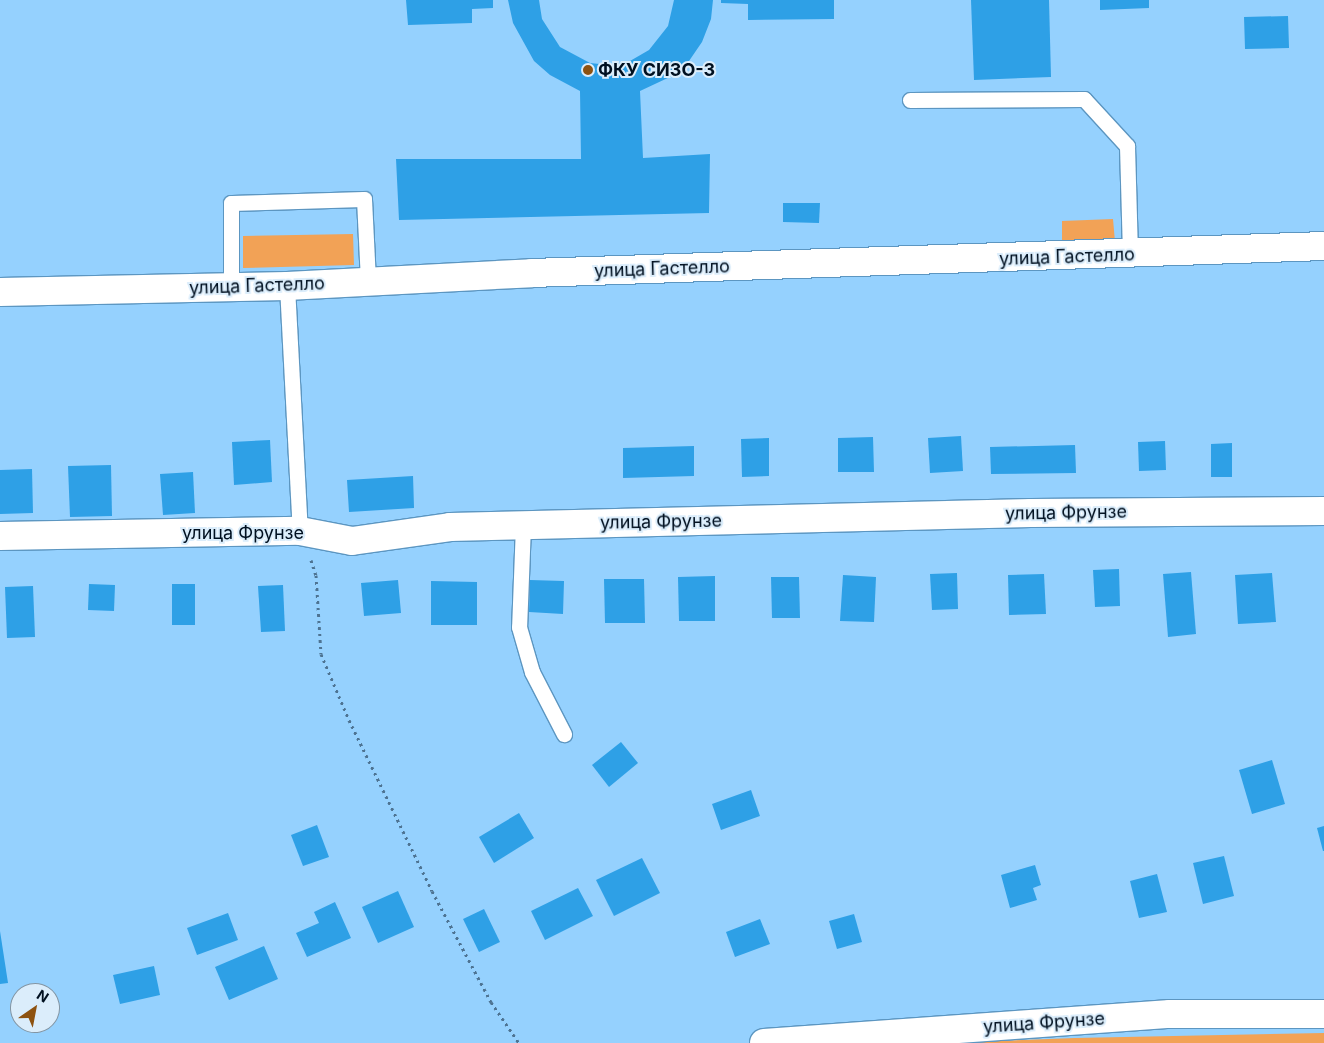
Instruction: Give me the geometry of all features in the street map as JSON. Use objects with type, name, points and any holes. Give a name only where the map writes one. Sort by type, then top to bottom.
[{"type":"street","name":"улица Гастелло","points":[[0,292],[287,286],[532,273],[1130,255],[1324,246]]},
{"type":"street","name":"улица Фрунзе","points":[[0,536],[300,532],[352,541],[450,527],[1031,513],[1324,511]]},
{"type":"street","name":"улица Фрунзе","points":[[764,1043],[1170,1014],[1324,1014]]},
{"type":"lane","points":[[910,100],[1084,99],[1127,146],[1130,255]]},
{"type":"lane","points":[[231,287],[231,203],[364,199],[368,282]]},
{"type":"lane","points":[[287,286],[300,532]]},
{"type":"lane","points":[[523,525],[519,627],[532,672],[564,734]]},
{"type":"path","points":[[300,532],[316,575],[321,654],[345,711],[432,891],[491,1002],[519,1043]]},
{"type":"shaded area","points":[[1113,219],[1115,242],[1062,244],[1062,221]]},
{"type":"shaded area","points":[[353,234],[354,265],[243,268],[243,236]]},
{"type":"shaded area","points":[[1324,1033],[1324,1043],[942,1043],[1075,1038]]},
{"type":"building","points":[[406,0],[493,0],[493,8],[472,9],[472,23],[408,25]]},
{"type":"building","points":[[508,0],[539,0],[542,19],[560,47],[590,63],[609,65],[630,61],[649,50],[668,26],[674,0],[713,0],[711,19],[702,42],[689,61],[672,76],[640,91],[643,158],[710,154],[709,213],[399,220],[396,159],[581,159],[580,91],[550,75],[534,61],[513,23]]},
{"type":"building","points":[[721,0],[834,0],[834,19],[748,20],[748,4],[721,3]]},
{"type":"building","points":[[971,0],[1049,0],[1051,77],[974,80]]},
{"type":"building","points":[[1100,0],[1149,0],[1149,8],[1100,10]]},
{"type":"building","points":[[1288,16],[1289,48],[1245,49],[1244,17]]},
{"type":"building","points":[[783,203],[820,203],[819,223],[783,222]]},
{"type":"building","points":[[961,436],[963,471],[930,473],[928,438]]},
{"type":"building","points":[[873,437],[874,472],[838,472],[838,438]]},
{"type":"building","points":[[769,438],[769,476],[742,477],[741,439]]},
{"type":"building","points":[[270,440],[272,482],[234,485],[232,442]]},
{"type":"building","points":[[1165,441],[1166,470],[1139,471],[1138,442]]},
{"type":"building","points":[[1232,443],[1232,477],[1211,477],[1211,444]]},
{"type":"building","points":[[1075,445],[1076,473],[991,474],[990,447]]},
{"type":"building","points":[[694,446],[694,476],[623,478],[623,448]]},
{"type":"building","points":[[111,465],[112,516],[70,517],[68,466]]},
{"type":"building","points":[[32,469],[33,513],[0,514],[0,470]]},
{"type":"building","points":[[193,472],[195,513],[163,515],[160,474]]},
{"type":"building","points":[[413,476],[414,508],[349,512],[347,480]]},
{"type":"building","points":[[1119,569],[1120,606],[1095,607],[1093,570]]},
{"type":"building","points":[[1191,572],[1196,634],[1168,637],[1163,574]]},
{"type":"building","points":[[957,573],[958,609],[932,610],[930,574]]},
{"type":"building","points":[[1272,573],[1276,622],[1238,624],[1235,575]]},
{"type":"building","points":[[1044,574],[1046,614],[1009,615],[1008,575]]},
{"type":"building","points":[[843,575],[876,577],[874,622],[840,621]]},
{"type":"building","points":[[715,576],[715,621],[679,621],[678,577]]},
{"type":"building","points":[[771,577],[799,577],[800,618],[772,618]]},
{"type":"building","points":[[604,579],[644,579],[645,623],[605,623]]},
{"type":"building","points":[[398,580],[401,613],[364,616],[361,583]]},
{"type":"building","points":[[530,580],[564,581],[563,614],[529,612]]},
{"type":"building","points":[[431,581],[477,582],[477,625],[431,625]]},
{"type":"building","points":[[89,584],[115,585],[114,611],[88,610]]},
{"type":"building","points":[[172,584],[195,584],[195,625],[172,625]]},
{"type":"building","points":[[283,585],[285,631],[261,632],[258,586]]},
{"type":"building","points":[[33,586],[35,637],[7,638],[5,587]]},
{"type":"building","points":[[621,742],[638,763],[609,787],[592,765]]},
{"type":"building","points":[[1272,760],[1285,804],[1252,814],[1239,770]]},
{"type":"building","points":[[751,790],[760,816],[721,830],[712,804]]},
{"type":"building","points":[[519,813],[534,838],[494,863],[479,837]]},
{"type":"building","points":[[317,825],[329,857],[303,866],[291,835]]},
{"type":"building","points":[[1324,826],[1324,851],[1323,851],[1317,828]]},
{"type":"building","points":[[1224,856],[1234,896],[1203,904],[1193,863]]},
{"type":"building","points":[[642,858],[660,893],[614,916],[596,880]]},
{"type":"building","points":[[1035,865],[1041,885],[1033,888],[1037,900],[1010,908],[1001,875]]},
{"type":"building","points":[[1157,874],[1167,912],[1139,918],[1130,881]]},
{"type":"building","points":[[578,888],[593,916],[545,940],[531,911]]},
{"type":"building","points":[[398,891],[414,927],[378,943],[362,907]]},
{"type":"building","points":[[335,902],[351,938],[307,957],[296,933],[319,923],[314,912]]},
{"type":"building","points":[[484,909],[500,942],[479,952],[463,919]]},
{"type":"building","points":[[228,913],[238,940],[197,955],[187,928]]},
{"type":"building","points":[[854,914],[862,942],[837,949],[829,921]]},
{"type":"building","points":[[760,919],[770,944],[735,957],[726,932]]},
{"type":"building","points":[[0,931],[8,983],[0,984]]},
{"type":"building","points":[[264,946],[278,979],[229,1000],[215,967]]},
{"type":"building","points":[[154,966],[160,995],[120,1004],[113,975]]},
{"type":"place","name":"ФКУ СИЗО-3","points":[[588,70]]}]
